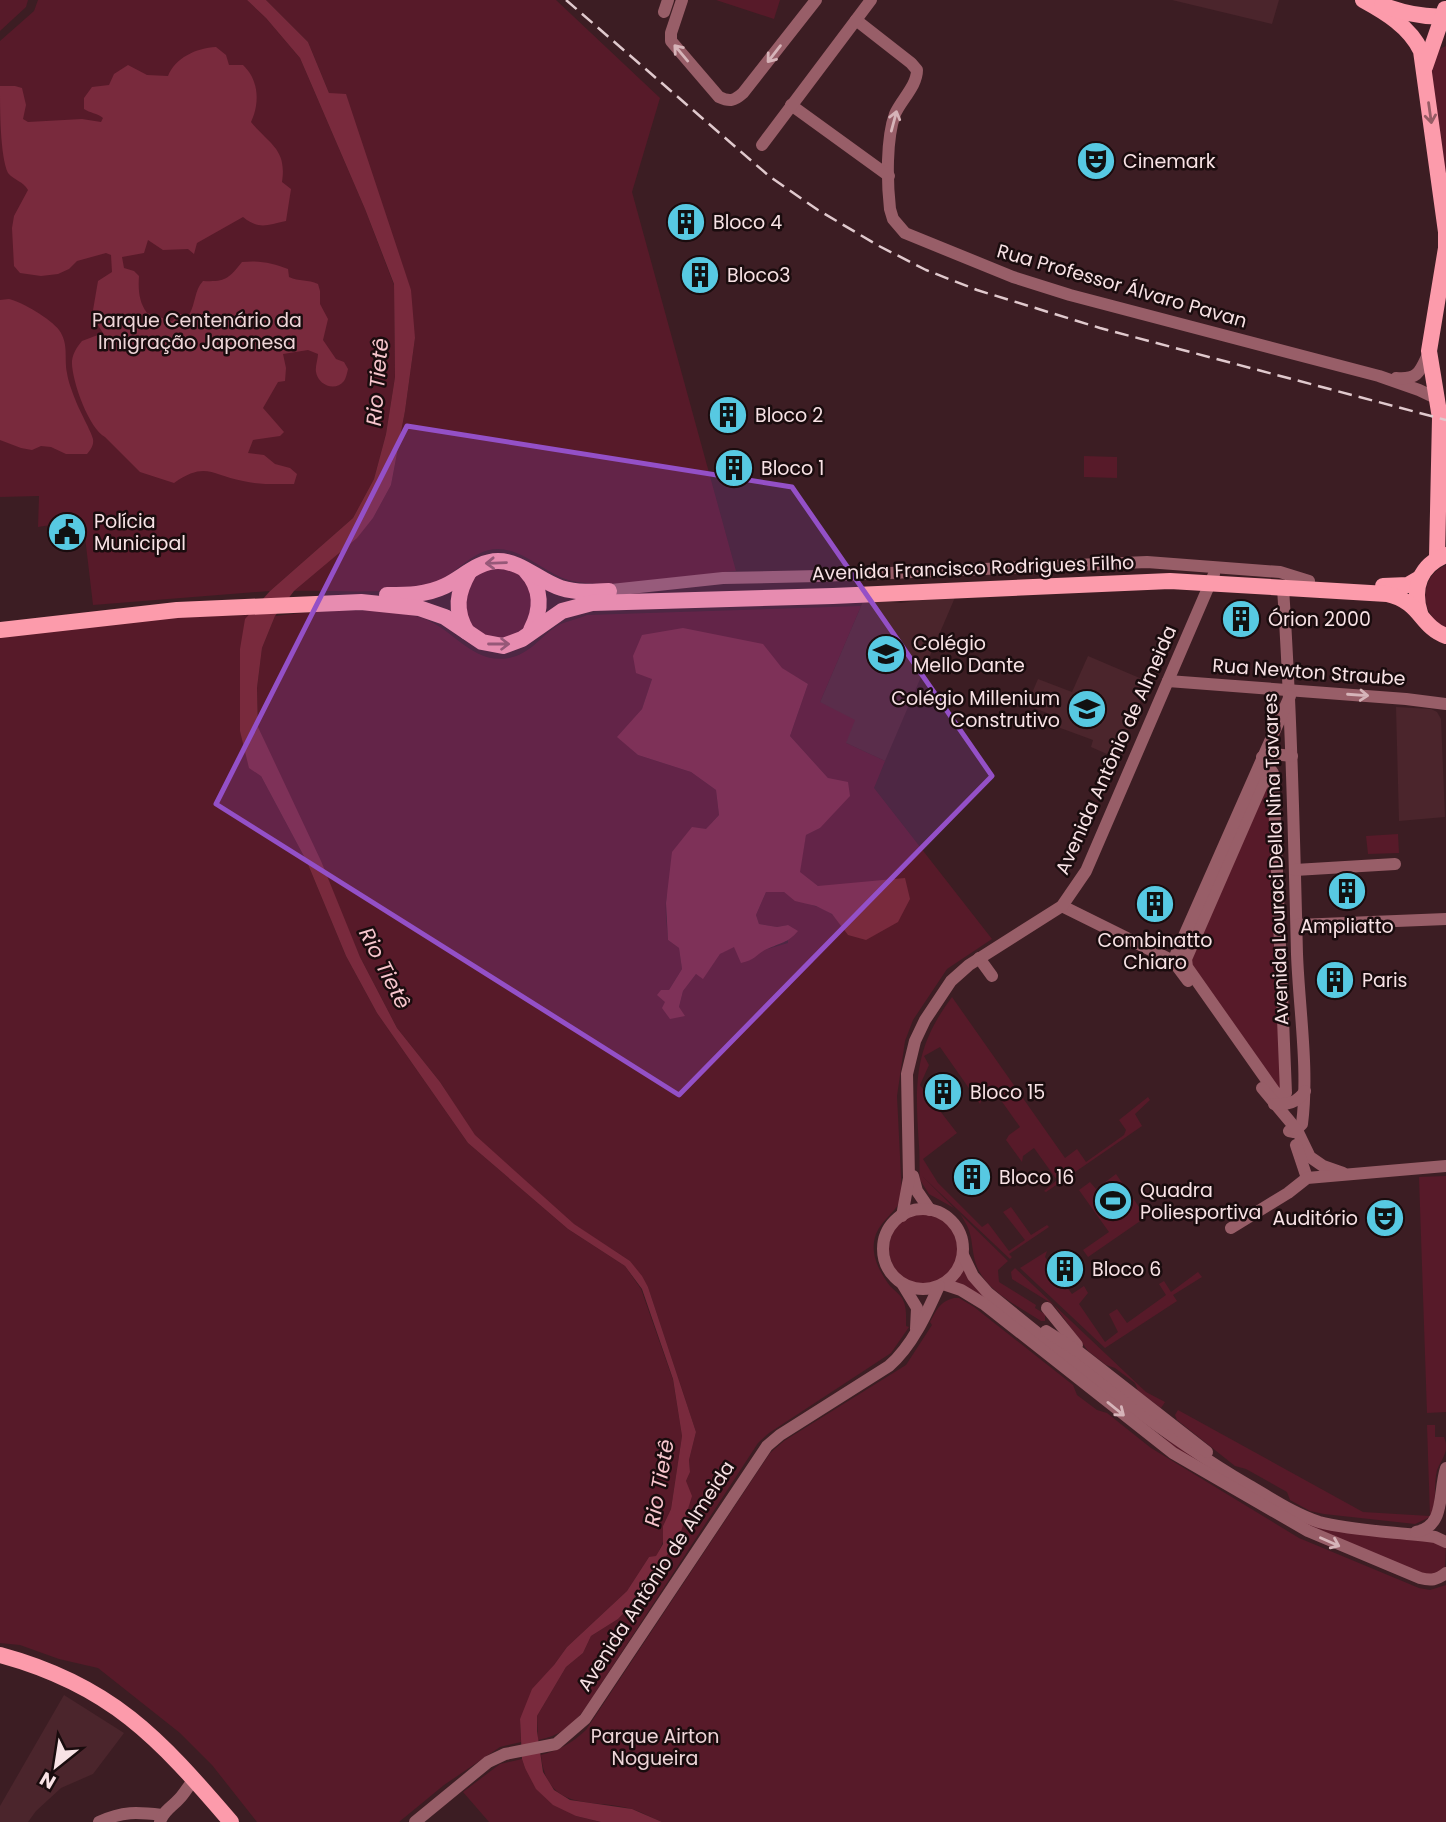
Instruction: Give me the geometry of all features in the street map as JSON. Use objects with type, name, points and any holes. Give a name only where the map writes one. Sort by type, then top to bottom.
[{"type":"main road","points":[[1363,0],[1412,35],[1420,51],[1446,232],[1435,347],[1440,418],[1442,556],[1426,567],[1420,578],[1417,601],[1420,613]]},
{"type":"main road","points":[[1370,0],[1414,15],[1445,13],[1439,43],[1424,71]]},
{"type":"main road","name":"Avenida Francisco Rodrigues Filho","points":[[0,621],[175,602],[306,600],[422,594],[444,586],[488,562],[499,561],[515,564],[559,588],[581,592],[1164,572],[1283,588],[1387,594],[1409,603],[1431,628],[1445,638]]},
{"type":"main road","points":[[524,569],[536,584],[540,604],[539,613],[529,632]]},
{"type":"main road","points":[[467,632],[459,614],[458,593],[469,572]]},
{"type":"main road","name":"Avenida Francisco Rodrigues Filho","points":[[306,600],[419,608],[445,617],[492,645],[503,646],[522,639],[562,611],[592,603],[832,596],[1212,579],[1309,581],[1398,587],[1408,586],[1420,578]]},
{"type":"main road","name":"Avenida Francisco Rodrigues Filho","points":[[0,630],[238,602]]},
{"type":"main road","points":[[0,1655],[53,1672],[114,1704],[162,1745],[192,1790],[218,1822]]},
{"type":"main road","points":[[0,1662],[67,1687],[112,1715],[192,1790],[231,1822]]},
{"type":"street","points":[[681,0],[671,40],[719,97],[729,101],[743,93],[816,0]]},
{"type":"street","points":[[762,145],[871,0]]},
{"type":"street","name":"Rua Professor Álvaro Pavan","points":[[856,20],[917,70],[916,77],[893,120],[889,199],[893,219],[905,233],[1013,277],[1070,295],[1379,376],[1438,399]]},
{"type":"street","points":[[791,105],[889,176]]},
{"type":"street","name":"Rua Professor Álvaro Pavan","points":[[1379,376],[1411,378],[1419,373],[1435,347]]},
{"type":"street","points":[[601,592],[723,578],[1147,562],[1280,572],[1309,581]]},
{"type":"street","name":"Avenida Antônio de Almeida","points":[[916,1329],[916,1302],[886,1264],[884,1242],[887,1232],[902,1216],[909,1188],[906,1089],[908,1065],[915,1041],[925,1020],[951,981],[979,958],[1062,906],[1086,871],[1212,579]]},
{"type":"street","name":"Avenida Louraci Della Nina Tavares","points":[[1283,588],[1290,693],[1305,1091]]},
{"type":"street","name":"Rua Newton Straube","points":[[1168,681],[1446,704]]},
{"type":"street","points":[[1173,961],[1290,693]]},
{"type":"street","points":[[1262,757],[1273,754],[1292,756]]},
{"type":"street","points":[[1268,771],[1273,772],[1286,1093],[1283,1097],[1275,1093],[1187,967],[1186,959],[1268,771]]},
{"type":"street","points":[[1295,870],[1395,864]]},
{"type":"street","points":[[1062,906],[1173,961],[1274,1104],[1276,1114],[1292,1130],[1310,1157],[1343,1174]]},
{"type":"street","points":[[1297,925],[1446,919]]},
{"type":"street","points":[[979,958],[992,976]]},
{"type":"street","points":[[1274,1104],[1290,1103],[1299,1099],[1305,1091]]},
{"type":"street","points":[[1292,1130],[1302,1124],[1305,1091]]},
{"type":"street","points":[[1305,1091],[1308,1099],[1309,1177]]},
{"type":"street","points":[[1292,1130],[1309,1177]]},
{"type":"street","name":"Avenida Antônio de Almeida","points":[[415,1822],[488,1762],[505,1754],[545,1747],[566,1737],[585,1719],[767,1446],[888,1366],[905,1349],[941,1285],[956,1273],[963,1255],[959,1231],[942,1214],[930,1210],[917,1192],[910,1166]]},
{"type":"street","points":[[1231,1228],[1309,1177],[1446,1166]]},
{"type":"street","points":[[902,1216],[930,1210]]},
{"type":"street","points":[[963,1255],[980,1285],[1013,1314],[1184,1446],[1240,1480],[1296,1513],[1320,1522],[1435,1537],[1446,1542]]},
{"type":"street","points":[[899,1281],[918,1289],[941,1285],[961,1290],[977,1299],[1164,1447],[1308,1531],[1420,1578],[1430,1580],[1446,1573]]},
{"type":"street","points":[[1039,1327],[1047,1328],[1052,1323],[1047,1308],[1094,1364]]},
{"type":"street","points":[[1013,1314],[1039,1327],[1094,1364],[1240,1480]]},
{"type":"street","points":[[1401,1532],[1426,1530],[1437,1521],[1444,1503],[1446,1468]]},
{"type":"street","points":[[99,1822],[122,1813],[138,1811],[161,1818],[192,1790]]},
{"type":"highlighted area","points":[[407,426],[792,487],[992,776],[679,1095],[216,804]]},
{"type":"shaded area","points":[[247,0],[266,0],[308,42],[329,93],[346,94],[411,290],[415,338],[391,485],[373,518],[357,538],[294,591],[275,616],[262,648],[257,688],[258,727],[321,861],[360,957],[397,1028],[440,1082],[475,1135],[574,1224],[630,1261],[648,1287],[696,1432],[689,1460],[690,1472],[686,1481],[692,1496],[679,1538],[663,1561],[655,1581],[618,1619],[591,1636],[583,1653],[566,1667],[537,1716],[537,1731],[543,1772],[554,1790],[570,1800],[632,1809],[662,1822],[601,1822],[576,1816],[553,1805],[536,1789],[525,1768],[520,1719],[532,1689],[567,1647],[627,1591],[649,1557],[656,1556],[663,1544],[663,1526],[671,1509],[682,1436],[673,1379],[642,1289],[625,1266],[568,1229],[468,1143],[377,1013],[346,956],[307,862],[261,776],[249,768],[240,731],[240,649],[245,619],[270,591],[353,518],[374,479],[386,434],[395,377],[394,284],[365,209],[300,58]]},
{"type":"shaded area","points":[[1172,0],[1279,0],[1272,24]]},
{"type":"shaded area","points":[[216,47],[226,55],[229,65],[243,65],[255,85],[257,100],[251,122],[276,148],[282,162],[282,182],[291,189],[286,221],[259,225],[243,217],[197,243],[194,254],[188,249],[163,250],[148,240],[144,253],[122,257],[124,268],[139,276],[140,296],[147,313],[172,321],[180,314],[189,315],[203,281],[226,278],[242,262],[277,265],[288,269],[289,277],[318,284],[320,304],[328,319],[323,340],[336,359],[344,362],[348,369],[344,381],[336,386],[327,386],[317,377],[318,354],[308,350],[283,354],[285,381],[278,382],[263,408],[284,432],[280,436],[253,440],[248,453],[264,455],[275,464],[290,468],[297,474],[294,484],[255,483],[201,471],[174,483],[140,472],[93,424],[82,403],[72,369],[73,355],[82,341],[103,333],[92,316],[98,281],[112,272],[111,255],[106,253],[77,261],[58,274],[41,276],[20,273],[14,266],[14,216],[28,190],[8,173],[5,165],[0,86],[22,88],[26,105],[23,119],[28,122],[82,119],[101,122],[103,118],[84,109],[84,98],[92,87],[109,85],[114,74],[128,65],[147,75],[168,76],[176,64],[187,55]]},
{"type":"shaded area","points":[[9,299],[43,316],[62,335],[69,383],[93,439],[87,454],[66,454],[41,446],[32,450],[0,440],[0,300]]},
{"type":"shaded area","name":"Colégio Mello Dante","points":[[956,595],[885,761],[846,743],[820,702],[864,599],[901,603],[921,597]]},
{"type":"shaded area","points":[[683,628],[763,644],[782,668],[808,684],[790,736],[828,778],[848,782],[850,796],[820,828],[806,835],[800,872],[818,886],[905,878],[910,899],[898,922],[866,940],[848,935],[832,914],[816,906],[795,901],[784,892],[766,892],[756,915],[759,924],[777,927],[788,925],[798,931],[746,962],[741,963],[734,947],[720,954],[703,979],[696,974],[683,991],[679,1007],[685,1016],[670,1019],[662,1008],[665,1002],[657,995],[661,990],[669,990],[682,969],[679,948],[668,940],[666,903],[672,852],[692,827],[706,829],[719,815],[716,790],[691,772],[638,755],[617,737],[642,709],[652,679],[636,673],[633,656],[642,635]]},
{"type":"shaded area","name":"Colégio Millenium Construtivo","points":[[1088,656],[1149,682],[1116,758],[1091,747],[1093,740],[1044,722],[1047,713],[1027,705],[1038,679],[1072,692]]},
{"type":"shaded area","points":[[1396,707],[1431,709],[1437,712],[1441,719],[1445,817],[1399,821]]},
{"type":"shaded area","points":[[64,1695],[124,1733],[93,1774],[61,1788],[28,1822],[0,1822],[0,1806]]},
{"type":"green space","points":[[0,0],[28,0],[26,7],[0,31]]},
{"type":"green space","name":"Parque Centenário da Imigração Japonesa","points":[[38,0],[247,0],[300,58],[365,209],[394,285],[395,377],[386,434],[374,479],[353,518],[270,591],[93,605],[83,520],[38,527],[39,496],[0,497],[0,41],[34,11]]},
{"type":"green space","points":[[266,0],[556,0],[660,98],[632,192],[736,571],[636,583],[596,584],[567,579],[519,554],[498,549],[479,554],[446,577],[428,585],[378,591],[294,591],[355,539],[373,518],[391,485],[415,338],[329,93],[308,42]]},
{"type":"green space","points":[[716,0],[780,0],[774,19]]},
{"type":"green space","points":[[1446,46],[1446,194],[1429,76],[1439,49]]},
{"type":"green space","points":[[1084,456],[1117,457],[1117,478],[1084,477]]},
{"type":"green space","points":[[1446,565],[1446,628],[1431,614],[1425,596],[1430,578]]},
{"type":"green space","points":[[499,568],[524,578],[534,603],[524,628],[499,638],[474,628],[464,603],[474,578]]},
{"type":"green space","points":[[861,606],[820,702],[855,720],[846,743],[885,761],[874,788],[992,939],[947,969],[913,1020],[905,1041],[897,1096],[902,1197],[876,1234],[874,1248],[876,1262],[882,1274],[904,1301],[906,1326],[909,1327],[891,1353],[769,1433],[758,1443],[584,1710],[564,1730],[538,1740],[537,1716],[566,1667],[583,1653],[591,1636],[618,1619],[655,1581],[663,1561],[679,1538],[684,1518],[686,1481],[690,1472],[689,1460],[696,1432],[648,1287],[630,1261],[573,1224],[474,1135],[440,1082],[397,1028],[360,957],[258,727],[257,688],[262,648],[275,616],[348,610],[419,617],[442,628],[484,656],[496,659],[523,653],[557,626],[587,615]],"holes":[[[763,645],[781,668],[808,684],[790,736],[828,778],[820,828],[806,835],[799,872],[818,886],[848,935],[830,913],[784,892],[766,892],[756,915],[759,924],[777,927],[788,925],[788,943],[764,950],[734,946],[720,954],[703,978],[696,974],[683,991],[679,1007],[669,990],[682,969],[679,948],[668,940],[666,900],[673,878],[695,843],[719,815],[716,790],[691,772],[638,755],[618,737],[642,709],[652,679]]]},
{"type":"green space","points":[[249,615],[261,776],[307,862],[346,956],[377,1013],[468,1143],[568,1229],[625,1266],[641,1289],[673,1380],[682,1436],[671,1509],[663,1526],[663,1542],[656,1557],[649,1557],[627,1591],[567,1647],[520,1719],[521,1742],[500,1747],[444,1785],[399,1822],[257,1822],[212,1765],[180,1733],[98,1668],[59,1659],[20,1645],[0,1643],[0,636],[180,617]]},
{"type":"green space","points":[[1268,766],[1285,1101],[1184,967]]},
{"type":"green space","points":[[1398,834],[1399,853],[1368,854],[1366,836]]},
{"type":"green space","points":[[952,997],[1065,1158],[1077,1149],[1086,1162],[1124,1135],[1126,1130],[1119,1120],[1148,1097],[1150,1100],[1135,1114],[1142,1126],[1046,1192],[1044,1191],[1057,1180],[1034,1148],[1023,1156],[1022,1162],[1006,1140],[1020,1127],[993,1089],[980,1104],[940,1047],[924,1056],[929,1065],[920,1085],[957,1133],[923,1159],[938,1183],[982,1227],[988,1223],[1009,1251],[1025,1240],[1003,1212],[1011,1207],[1031,1235],[1047,1225],[1049,1227],[1009,1254],[1012,1257],[1010,1259],[922,1176],[954,1208],[929,1194],[920,1180],[917,1104],[919,1068],[930,1034]]},
{"type":"green space","points":[[1116,1174],[1146,1217],[1088,1257],[1083,1250],[1109,1232],[1079,1190],[1090,1182],[1096,1189]]},
{"type":"green space","points":[[1446,1176],[1446,1412],[1427,1413],[1419,1177]]},
{"type":"green space","points":[[932,1213],[951,1223],[959,1235],[959,1263],[951,1275],[939,1283],[918,1285],[899,1275],[891,1263],[889,1242],[899,1223],[911,1215]]},
{"type":"green space","points":[[960,1214],[1008,1261],[998,1270],[999,1282],[1036,1305],[1035,1308],[1045,1314],[1045,1321],[1012,1303],[985,1280],[975,1261],[970,1232]]},
{"type":"green space","points":[[1047,1251],[1045,1257],[1072,1294],[1084,1286],[1088,1293],[1079,1304],[1105,1342],[1118,1332],[1109,1314],[1117,1309],[1127,1323],[1166,1295],[1159,1284],[1164,1281],[1171,1292],[1198,1272],[1202,1277],[1173,1295],[1177,1301],[1105,1348],[1020,1268]]},
{"type":"green space","points":[[964,1265],[969,1279],[980,1292],[1161,1436],[1302,1520],[1341,1529],[1441,1541],[1446,1544],[1445,1570],[1431,1576],[1423,1575],[1318,1533],[1159,1439],[973,1291],[949,1285]]},
{"type":"green space","points":[[1015,1268],[1146,1392],[1165,1402],[1161,1408],[1138,1391],[1135,1383],[1088,1351],[1054,1305],[1012,1279],[1011,1272]]},
{"type":"green space","name":"Parque Airton Nogueira","points":[[954,1298],[974,1307],[1073,1385],[1077,1395],[1097,1410],[1107,1413],[1151,1448],[1299,1538],[1419,1588],[1430,1590],[1446,1585],[1446,1822],[662,1822],[632,1809],[573,1800],[552,1786],[545,1774],[541,1755],[565,1746],[586,1730],[770,1453],[784,1441],[906,1365],[932,1325],[930,1322],[937,1310],[945,1301]]},
{"type":"green space","points":[[1178,1410],[1363,1512],[1430,1516],[1427,1425],[1435,1425],[1435,1437],[1444,1437],[1446,1449],[1437,1470],[1435,1500],[1430,1517],[1415,1524],[1310,1511],[1290,1500],[1287,1492],[1246,1469],[1235,1466],[1177,1420],[1175,1415]]},
{"type":"green space","points":[[522,1759],[525,1768],[576,1816],[601,1822],[489,1822],[463,1792],[500,1764]]},
{"type":"railway","points":[[566,0],[769,176],[818,210],[926,270],[977,290],[1100,328],[1446,420]]},
{"type":"place","name":"Cinemark","points":[[1096,161]]},
{"type":"place","name":"Bloco 4","points":[[686,222]]},
{"type":"place","name":"Bloco3","points":[[700,275]]},
{"type":"place","name":"Bloco 2","points":[[728,415]]},
{"type":"place","name":"Bloco 1","points":[[734,468]]},
{"type":"place","name":"Polícia Municipal","points":[[67,532]]},
{"type":"place","name":"Órion 2000","points":[[1241,619]]},
{"type":"place","name":"Colégio Mello Dante","points":[[886,654]]},
{"type":"place","name":"Colégio Millenium Construtivo","points":[[1087,709]]},
{"type":"place","name":"Ampliatto","points":[[1347,891]]},
{"type":"place","name":"Combinatto Chiaro","points":[[1155,904]]},
{"type":"place","name":"Paris","points":[[1335,980]]},
{"type":"place","name":"Bloco 15","points":[[943,1092]]},
{"type":"place","name":"Bloco 16","points":[[972,1177]]},
{"type":"place","name":"Quadra Poliesportiva","points":[[1113,1201]]},
{"type":"place","name":"Auditório","points":[[1385,1218]]},
{"type":"place","name":"Bloco 6","points":[[1065,1269]]},
{"type":"water label","name":"Rio Tietê","points":[[377,382]]},
{"type":"water label","name":"Rio Tietê","points":[[385,968]]},
{"type":"water label","name":"Rio Tietê","points":[[659,1483]]}]
